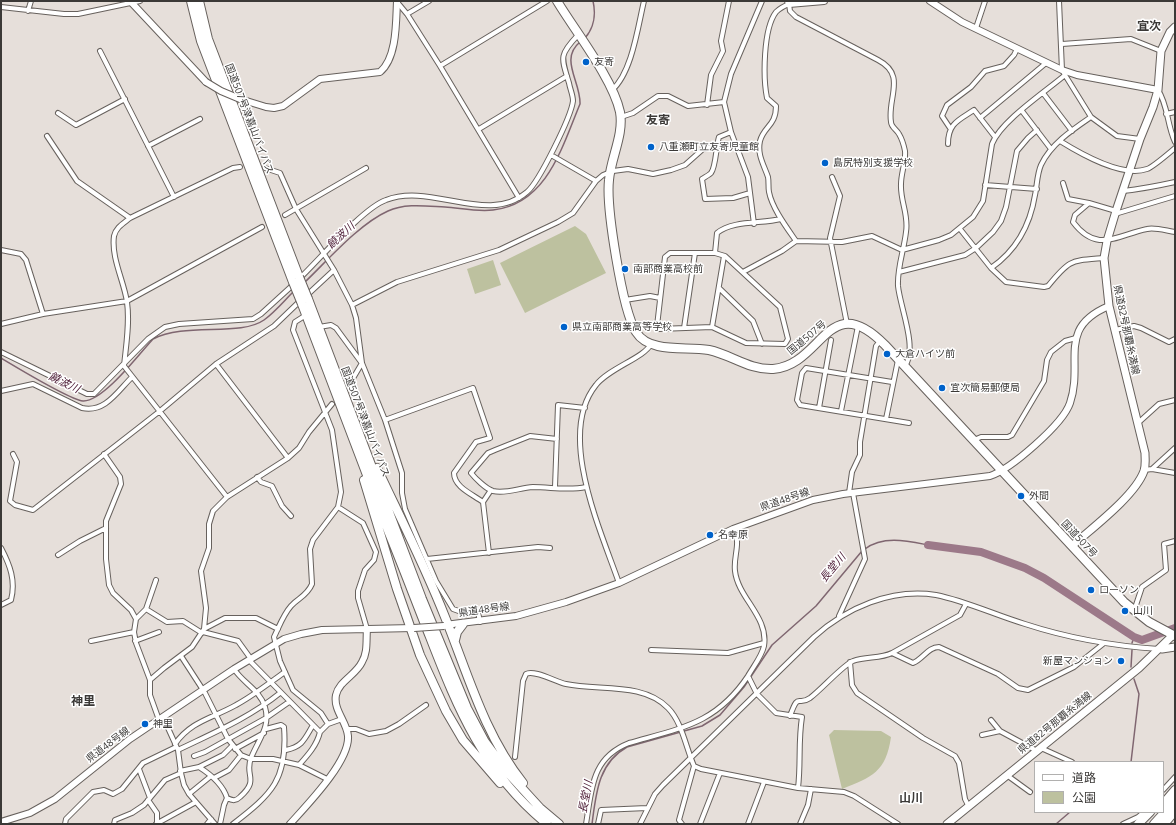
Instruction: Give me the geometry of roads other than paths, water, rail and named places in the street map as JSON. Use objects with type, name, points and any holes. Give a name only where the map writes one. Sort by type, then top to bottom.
[{"type":"highway","name":"国道507号津嘉山バイパス","points":[[191,1],[204,48],[305,301],[319,327],[340,403],[467,708],[485,742],[508,774],[550,819]]},
{"type":"highway","name":"国道507号津嘉山バイパス","points":[[199,1],[208,39],[296,279]]},
{"type":"highway","name":"国道507号","points":[[557,1],[612,90],[618,103],[620,117],[619,134],[610,172],[608,194],[609,206],[625,300],[636,332],[641,338],[651,344],[668,348],[709,350],[752,367],[775,368],[787,366],[799,359],[826,333],[836,327],[847,324],[867,329],[1134,611],[1157,627],[1174,635]]},
{"type":"highway","name":"国道507号津嘉山バイパス","points":[[305,301],[306,315],[404,570],[463,717],[481,748],[503,779],[529,808],[550,819]]},
{"type":"highway","points":[[340,403],[413,543],[446,625],[455,640],[467,678],[487,725],[518,776],[550,819]]},
{"type":"highway","points":[[340,403],[420,655],[446,711],[463,740],[508,791],[523,806],[529,808]]},
{"type":"highway","points":[[455,640],[456,632],[463,624]]},
{"type":"highway","points":[[1164,797],[1175,786]]},
{"type":"highway","points":[[1164,803],[1175,790]]},
{"type":"highway","points":[[1154,824],[1175,801]]},
{"type":"highway","points":[[1164,824],[1175,811]]},
{"type":"highway","points":[[1138,824],[1149,813]]},
{"type":"highway","points":[[1145,824],[1155,813]]},
{"type":"main road","name":"県道82号那覇糸満線","points":[[1072,546],[1131,492],[1144,470],[1145,453],[1109,306],[1104,258],[1115,212],[1158,90],[1161,51],[1170,32],[1175,28]]},
{"type":"main road","name":"県道82号那覇糸満線","points":[[947,824],[1008,776],[1161,649],[1174,635]]},
{"type":"main road","points":[[1161,649],[1175,647]]},
{"type":"street","points":[[28,10],[31,1]]},
{"type":"street","points":[[1,7],[64,14],[78,14],[140,1]]},
{"type":"street","points":[[131,2],[206,82],[221,91],[240,99],[274,108],[283,106],[320,79],[380,72],[386,68],[391,59],[397,1]]},
{"type":"street","points":[[397,1],[440,66],[519,198]]},
{"type":"street","points":[[407,14],[429,1]]},
{"type":"street","points":[[440,66],[547,1]]},
{"type":"street","points":[[612,90],[616,86],[632,54],[644,1]]},
{"type":"street","points":[[706,105],[711,76],[722,51],[721,41],[729,1]]},
{"type":"street","points":[[754,224],[748,177],[731,132],[724,102],[731,74],[762,1]]},
{"type":"street","points":[[796,241],[781,219],[769,194],[768,178],[760,159],[760,140],[776,115],[776,106],[767,98],[765,85],[767,41],[776,12],[782,6],[788,2],[824,1]]},
{"type":"street","points":[[930,1],[941,9],[976,28],[1064,72],[1158,90],[1163,98],[1166,114],[1175,142]]},
{"type":"street","points":[[976,28],[985,1]]},
{"type":"street","points":[[1059,1],[1064,72],[1091,116],[1117,136],[1140,139]]},
{"type":"street","points":[[788,2],[790,11],[796,17],[883,62],[891,70],[895,88],[890,110],[891,122],[899,134],[905,153],[901,183],[907,216],[898,285],[908,338],[908,359],[904,367]]},
{"type":"street","points":[[1,352],[90,394],[94,394],[124,366],[148,339],[165,327],[179,324],[253,319],[261,314],[288,291],[370,209],[384,200],[392,197],[416,194],[479,205],[495,206],[519,198],[538,180],[552,156],[573,101],[563,53],[579,36]]},
{"type":"street","points":[[1062,44],[1132,40],[1161,51]]},
{"type":"street","points":[[948,144],[950,128],[942,116],[948,105],[971,87],[985,71],[1004,66],[1017,49]]},
{"type":"street","points":[[100,51],[174,197]]},
{"type":"street","points":[[980,118],[1046,63]]},
{"type":"street","points":[[743,272],[782,251],[796,241],[842,242],[872,236],[902,250],[939,240],[960,229],[979,209],[983,201],[995,137],[1006,123],[1044,93],[1064,72]]},
{"type":"street","points":[[479,129],[567,76]]},
{"type":"street","points":[[1044,93],[1072,131]]},
{"type":"street","points":[[620,117],[633,113],[658,96],[668,96],[688,106],[724,102]]},
{"type":"street","points":[[58,112],[76,125],[125,99]]},
{"type":"street","points":[[950,128],[974,110],[995,137]]},
{"type":"street","points":[[1022,111],[1051,149]]},
{"type":"street","points":[[1166,114],[1175,112]]},
{"type":"street","points":[[991,268],[1005,258],[1026,229],[1033,211],[1040,167],[1051,149],[1091,116]]},
{"type":"street","points":[[148,146],[200,119]]},
{"type":"street","points":[[899,272],[958,258],[976,248],[1001,221],[1006,207],[1017,151],[1037,130]]},
{"type":"street","points":[[731,132],[719,137],[711,173],[702,179],[706,199],[733,198],[750,193]]},
{"type":"street","points":[[46,136],[77,181],[130,218]]},
{"type":"street","points":[[1060,141],[1086,156],[1115,168],[1138,171],[1149,168],[1175,148]]},
{"type":"street","points":[[352,305],[396,282],[499,250],[558,222],[573,212],[596,181],[610,172],[628,169],[653,174],[671,170],[685,165],[703,149],[716,146]]},
{"type":"street","points":[[552,156],[596,181]]},
{"type":"street","points":[[227,497],[124,366],[128,319],[127,301],[115,252],[114,236],[120,225],[130,218],[233,168],[240,167]]},
{"type":"street","points":[[265,168],[280,172],[296,209],[334,270],[352,305],[356,318],[362,362],[385,420],[402,473],[402,493],[405,509],[436,581],[453,608],[467,614],[478,612],[480,622]]},
{"type":"street","points":[[285,215],[366,168]]},
{"type":"street","points":[[832,177],[840,196],[830,238],[847,324]]},
{"type":"street","points":[[1123,191],[1145,189],[1157,184],[1175,182]]},
{"type":"street","points":[[1063,183],[1068,200],[1089,203],[1115,212],[1175,196]]},
{"type":"street","points":[[985,185],[1036,189]]},
{"type":"street","points":[[1089,203],[1075,215],[1073,222],[1077,227],[1091,237],[1107,241],[1148,228],[1175,232]]},
{"type":"street","points":[[715,253],[717,233],[724,227],[781,219]]},
{"type":"street","points":[[1,324],[43,314],[127,301],[262,227]]},
{"type":"street","points":[[960,229],[991,268],[1006,282],[1044,287],[1048,286],[1067,264],[1083,260],[1104,258]]},
{"type":"street","points":[[1,250],[21,254],[26,260],[43,314]]},
{"type":"street","points":[[670,253],[715,253],[724,256],[780,307],[783,314],[788,340],[786,344],[746,343],[712,327],[659,329],[657,326],[665,257],[670,253]]},
{"type":"street","points":[[684,328],[695,253]]},
{"type":"street","points":[[712,327],[724,256]]},
{"type":"street","points":[[13,454],[17,462],[10,501],[15,505],[33,510],[160,411],[216,364],[274,326],[334,270]]},
{"type":"street","points":[[719,288],[753,321],[762,344]]},
{"type":"street","points":[[625,300],[650,296],[660,298]]},
{"type":"street","points":[[1002,472],[1055,425],[1064,415],[1073,392],[1076,338],[1086,320],[1098,310],[1109,306]]},
{"type":"street","points":[[306,315],[295,322],[293,330],[332,430],[341,492],[338,507],[313,540],[310,549],[312,584],[310,589],[307,594],[290,607],[274,637],[285,672],[293,690],[321,713],[328,724]]},
{"type":"street","points":[[319,327],[331,325],[336,328],[362,362]]},
{"type":"street","points":[[841,411],[858,326]]},
{"type":"street","points":[[1115,330],[1134,326],[1169,342],[1175,339]]},
{"type":"street","points":[[973,441],[981,438],[1008,437],[1012,435],[1044,381],[1047,360],[1051,352],[1065,341],[1076,338]]},
{"type":"street","points":[[818,408],[831,340]]},
{"type":"street","points":[[839,617],[865,559],[851,493],[852,472],[860,455],[860,442],[870,378],[876,346],[880,341]]},
{"type":"street","points":[[619,582],[586,487],[582,465],[582,419],[588,397],[596,385],[621,365],[647,352],[651,344]]},
{"type":"street","points":[[886,419],[892,382],[898,360]]},
{"type":"street","points":[[349,385],[362,362]]},
{"type":"street","points":[[216,364],[288,458]]},
{"type":"street","points":[[892,382],[826,370],[806,368],[802,373],[797,400],[800,405],[909,423]]},
{"type":"street","points":[[1,391],[34,384],[82,408],[90,410],[104,406],[132,377]]},
{"type":"street","points":[[385,420],[473,388],[490,438],[476,442],[454,473],[454,479],[458,485],[483,502]]},
{"type":"street","points":[[1137,423],[1159,404],[1175,400]]},
{"type":"street","points":[[203,631],[206,608],[201,571],[209,548],[210,517],[217,505],[257,477],[288,458],[299,448],[324,412],[340,403]]},
{"type":"street","points":[[555,487],[558,405],[585,408]]},
{"type":"street","points":[[557,439],[530,436],[488,453],[471,473],[491,490],[503,492],[531,487],[555,487],[574,490],[586,487]]},
{"type":"street","points":[[1152,470],[1175,448]]},
{"type":"street","points":[[104,454],[120,477],[121,484],[106,521],[109,585],[113,593],[131,610],[136,619]]},
{"type":"street","points":[[1144,470],[1175,473]]},
{"type":"street","name":"県道48号線","points":[[1,822],[30,813],[59,796],[116,750],[203,690],[276,643],[293,636],[308,632],[412,628],[463,624],[542,610],[619,582],[732,529],[813,500],[851,493],[990,476],[1002,472]]},
{"type":"street","points":[[257,477],[261,482],[272,486],[282,506],[291,516]]},
{"type":"street","points":[[490,553],[483,502],[491,490]]},
{"type":"street","points":[[290,824],[344,756],[348,738],[346,729],[335,703],[336,695],[341,685],[354,674],[362,663],[366,650],[367,629],[358,598],[358,591],[365,570],[374,560],[376,552],[363,523],[338,507]]},
{"type":"street","points":[[58,555],[106,528]]},
{"type":"street","points":[[586,824],[594,778],[606,757],[618,747],[703,720],[723,706],[738,691],[762,650],[764,643],[758,616],[737,580],[734,569],[738,540],[732,529]]},
{"type":"street","points":[[1134,611],[1143,586],[1166,570],[1164,544],[1175,541]]},
{"type":"street","points":[[427,559],[538,547],[550,548]]},
{"type":"street","points":[[1,548],[9,562],[13,585],[11,600],[1,606]]},
{"type":"street","points":[[156,580],[146,609],[136,619],[134,632],[135,641],[150,680],[150,695],[176,747],[180,772],[189,794],[215,824]]},
{"type":"street","points":[[640,824],[647,808],[663,785],[690,758],[814,637],[839,617],[861,606],[898,595],[919,593],[936,595],[1025,624],[1103,644],[1161,649]]},
{"type":"street","points":[[790,716],[795,702],[798,699],[809,699],[850,662],[884,657],[892,653],[960,615],[966,604]]},
{"type":"street","points":[[146,609],[167,622],[183,621],[203,631],[238,641],[250,659],[270,682],[320,732]]},
{"type":"street","points":[[150,680],[192,647],[203,631],[225,618],[256,618],[278,629]]},
{"type":"street","points":[[91,640],[134,632]]},
{"type":"street","points":[[135,641],[159,632]]},
{"type":"street","points":[[651,650],[728,652],[764,643]]},
{"type":"street","points":[[892,653],[913,663],[918,661],[931,649],[939,647],[998,674],[1018,688],[1028,690],[1074,668],[1103,644]]},
{"type":"street","points":[[181,656],[203,690],[228,739],[241,755],[251,758],[273,759],[299,765],[327,779]]},
{"type":"street","points":[[850,662],[852,685],[857,693],[923,738],[955,756],[959,763],[965,799],[969,807]]},
{"type":"street","points":[[227,798],[237,800],[249,789],[251,784],[251,758],[265,731],[266,718],[265,705],[257,692],[234,669]]},
{"type":"street","points":[[176,747],[183,733],[193,725],[236,705],[285,672]]},
{"type":"street","points":[[515,757],[523,681],[524,676],[530,672],[565,684],[636,691],[648,695],[659,700],[670,709],[680,728],[694,766],[679,820],[682,824]]},
{"type":"street","points":[[748,676],[757,694],[776,713],[802,717],[798,740],[800,768],[798,788]]},
{"type":"street","points":[[65,824],[66,819],[93,792],[104,790],[113,794],[122,789],[143,763],[176,747],[222,728],[265,705],[280,693]]},
{"type":"street","points":[[194,756],[266,718],[289,702]]},
{"type":"street","points":[[346,729],[356,729],[369,734],[386,731],[399,724],[426,705]]},
{"type":"street","points":[[299,765],[310,753],[319,738],[320,732],[328,724],[342,719]]},
{"type":"street","points":[[991,720],[1000,731],[1039,750],[1069,761]]},
{"type":"street","points":[[114,824],[115,820],[132,813],[149,799],[165,780],[180,772],[199,767],[265,731],[281,725],[284,727],[286,750],[284,762],[268,794],[255,808],[233,824]]},
{"type":"street","points":[[286,750],[298,747],[313,725]]},
{"type":"street","points":[[982,736],[1000,731]]},
{"type":"street","points":[[189,794],[212,777],[229,770],[241,755]]},
{"type":"street","points":[[694,766],[720,773],[798,788],[844,792],[854,796],[898,824]]},
{"type":"street","points":[[199,767],[212,777],[226,794],[227,798],[220,824]]},
{"type":"street","points":[[139,769],[149,799],[157,813],[157,823],[196,802]]},
{"type":"street","points":[[700,824],[720,773]]},
{"type":"street","points":[[1008,776],[1030,792]]},
{"type":"street","points":[[1164,789],[1175,777]]},
{"type":"street","points":[[748,824],[764,782]]},
{"type":"street","points":[[800,824],[808,805],[811,789]]},
{"type":"street","points":[[598,824],[600,810],[647,808]]},
{"type":"street","points":[[1123,824],[1143,813]]},
{"type":"street","points":[[207,824],[211,820]]},
{"type":"waterway","name":"饒波川","points":[[585,38],[594,21],[593,1]]},
{"type":"waterway","name":"饒波川","points":[[305,282],[355,233],[377,217],[395,208],[416,206],[493,210],[512,205],[527,197],[540,185],[550,171],[559,155],[580,104],[571,63],[571,56],[574,49],[580,42]]},
{"type":"waterway","name":"饒波川","points":[[1,358],[66,395],[83,401],[101,394],[111,386],[153,339],[180,331],[241,328],[254,325],[268,317],[293,292]]},
{"type":"waterway","name":"長堂川","points":[[865,549],[880,542],[896,540],[928,545]]},
{"type":"waterway","name":"長堂川","points":[[928,545],[981,552],[1025,568],[1044,578],[1134,637],[1142,640],[1175,628]]},
{"type":"waterway","name":"長堂川","points":[[592,824],[600,780],[604,770],[617,754],[627,747],[702,726],[720,715],[744,687],[772,645],[816,606],[862,551]]},
{"type":"waterway","name":"長堂川","points":[[1132,643],[1134,637]]},
{"type":"waterway","points":[[1131,667],[1132,650]]},
{"type":"waterway","points":[[1131,761],[1139,694],[1134,679]]},
{"type":"waterway","points":[[1056,824],[1069,813]]},
{"type":"place","name":"友寄","points":[[586,62]]},
{"type":"place","name":"八重瀬町立友寄児童館","points":[[651,147]]},
{"type":"place","name":"島尻特別支援学校","points":[[825,163]]},
{"type":"place","name":"南部商業高校前","points":[[625,269]]},
{"type":"place","name":"県立南部商業高等学校","points":[[564,327]]},
{"type":"place","name":"大倉ハイツ前","points":[[887,354]]},
{"type":"place","name":"宜次簡易郵便局","points":[[942,388]]},
{"type":"place","name":"外間","points":[[1021,496]]},
{"type":"place","name":"名幸原","points":[[710,535]]},
{"type":"place","name":"ローソン","points":[[1091,590]]},
{"type":"place","name":"山川","points":[[1125,611]]},
{"type":"place","name":"新屋マンション","points":[[1121,661]]},
{"type":"place","name":"神里","points":[[145,724]]},
{"type":"district","name":"宜次","points":[[1149,27]]},
{"type":"district","name":"友寄","points":[[658,121]]},
{"type":"district","name":"神里","points":[[83,702]]},
{"type":"district","name":"山川","points":[[911,799]]}]
